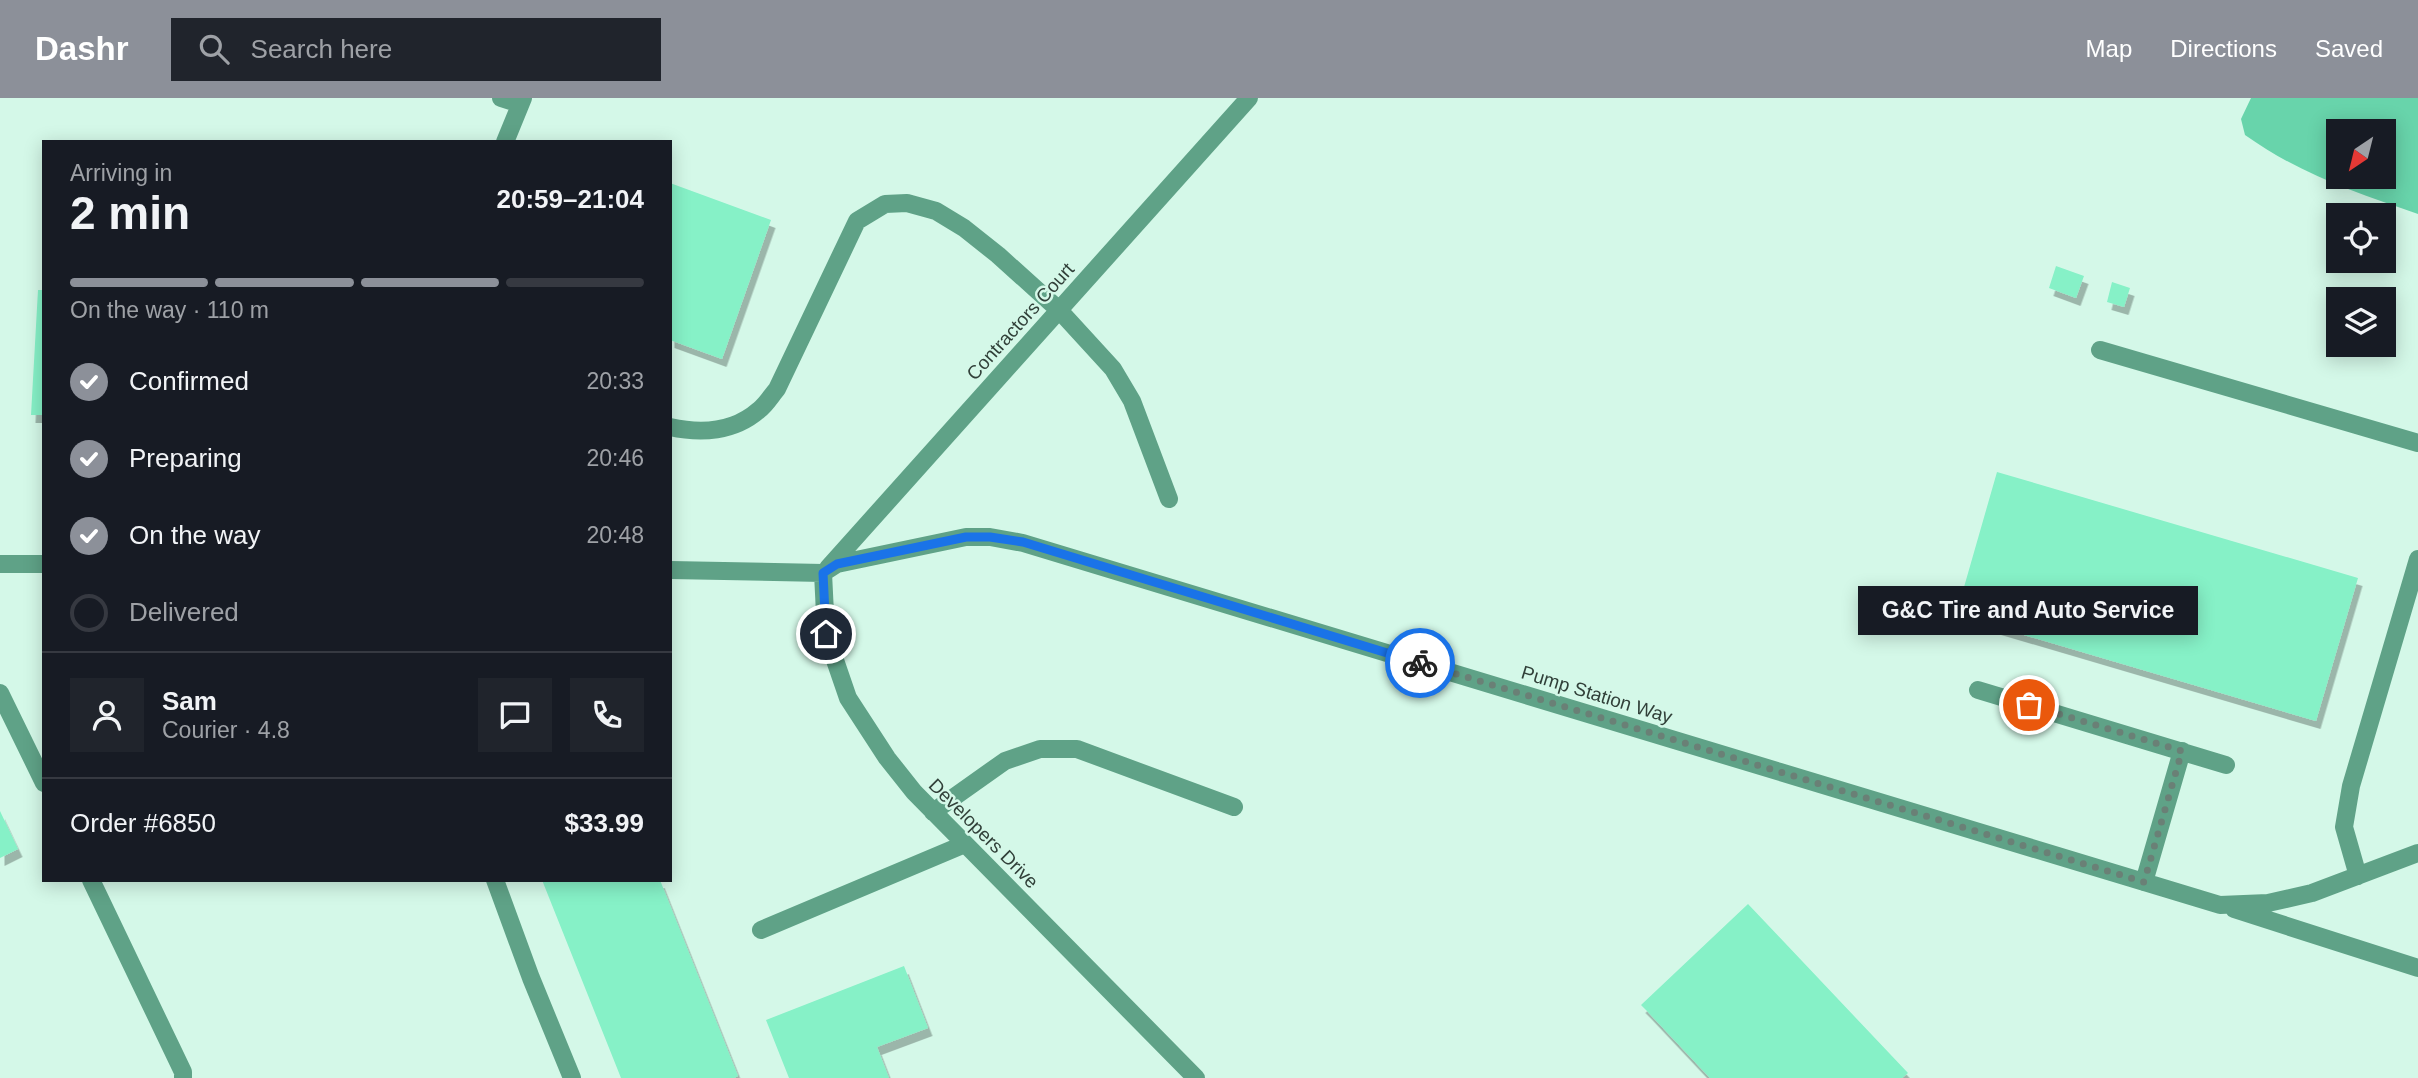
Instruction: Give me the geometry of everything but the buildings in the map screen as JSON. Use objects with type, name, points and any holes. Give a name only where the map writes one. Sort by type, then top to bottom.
[{"type":"street","points":[[501,98],[521,101],[506,140]]},
{"type":"street","name":"Contractors Court","points":[[823,573],[1249,98]]},
{"type":"street","points":[[672,427],[694,432],[731,427],[760,410],[777,389],[858,221],[885,204],[906,203],[936,211],[998,254],[1059,310],[1113,369],[1132,401],[1169,499]]},
{"type":"street","points":[[2100,350],[2418,443]]},
{"type":"street","name":"Pump Station Way","points":[[823,573],[837,564],[966,537],[1023,542],[2220,905],[2268,903],[2312,892],[2418,853]]},
{"type":"street","points":[[2358,876],[2344,827],[2351,786],[2418,559]]},
{"type":"street","points":[[0,564],[42,564]]},
{"type":"street","points":[[672,570],[823,573]]},
{"type":"street","name":"Developers Drive","points":[[823,573],[826,634],[848,698],[887,758],[933,812],[1196,1078]]},
{"type":"street","points":[[1978,690],[2226,765]]},
{"type":"street","points":[[0,693],[42,779]]},
{"type":"street","points":[[933,812],[1005,761],[1040,749],[1077,749],[1234,807]]},
{"type":"street","points":[[2144,882],[2182,751]]},
{"type":"street","points":[[761,930],[965,844]]},
{"type":"street","points":[[92,882],[183,1072],[183,1078]]},
{"type":"street","points":[[496,882],[572,1078]]},
{"type":"street","points":[[2220,905],[2418,968]]},
{"type":"shaded area","points":[[2251,98],[2418,98],[2418,214],[2396,206],[2396,203],[2387,203],[2348,189],[2396,189],[2396,119],[2326,119],[2326,179],[2286,161],[2245,135],[2241,119]]},
{"type":"way so far","points":[[1420,663],[2144,882],[2182,751],[2029,705]]},
{"type":"place","name":"G&C Tire and Auto Service","points":[[2029,705]]},
{"type":"route","points":[[826,634],[823,573],[837,564],[966,537],[990,537],[1023,542],[1420,663]]}]
